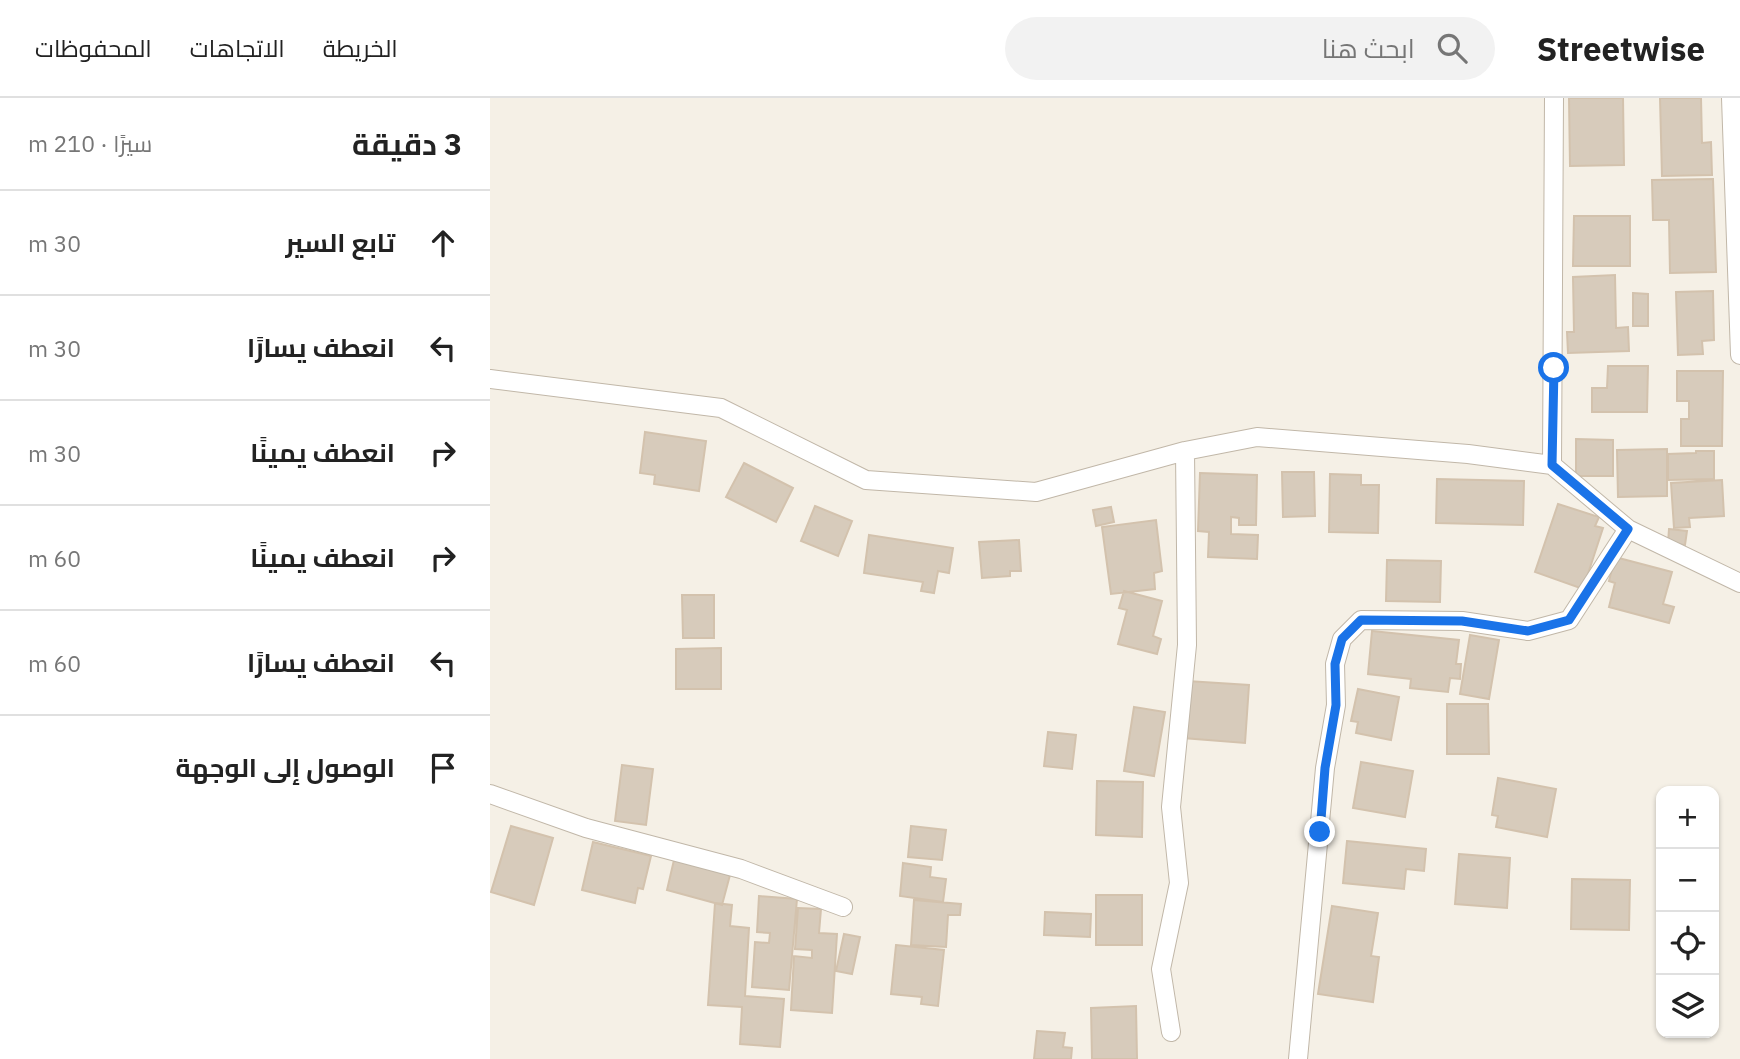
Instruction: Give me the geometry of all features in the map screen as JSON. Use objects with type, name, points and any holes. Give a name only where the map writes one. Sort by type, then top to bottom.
[{"type":"street","points":[[1552,465],[1554,98]]},
{"type":"street","points":[[1731,98],[1738,200],[1740,355]]},
{"type":"street","points":[[490,379],[721,408],[866,480],[1036,492],[1185,451],[1257,437],[1468,454],[1552,465],[1628,529],[1740,583]]},
{"type":"street","points":[[1171,1032],[1161,968],[1179,883],[1171,807],[1187,645],[1185,451]]},
{"type":"street","points":[[1298,1059],[1325,768],[1336,705],[1335,664],[1342,639],[1361,620],[1462,621],[1528,631],[1569,620],[1628,529]]},
{"type":"street","points":[[490,794],[586,828],[741,869],[842,907]]},
{"type":"building","points":[[1569,98],[1623,98],[1624,165],[1570,166]]},
{"type":"building","points":[[1660,98],[1701,98],[1702,143],[1711,142],[1712,175],[1662,176]]},
{"type":"building","points":[[1713,179],[1716,272],[1670,273],[1669,220],[1653,220],[1652,180]]},
{"type":"building","points":[[1574,216],[1630,216],[1630,266],[1573,266]]},
{"type":"building","points":[[1615,275],[1616,328],[1628,327],[1629,351],[1568,353],[1567,332],[1574,332],[1573,277]]},
{"type":"building","points":[[1713,291],[1714,340],[1702,341],[1703,354],[1678,355],[1676,292]]},
{"type":"building","points":[[1633,293],[1648,294],[1648,326],[1633,326]]},
{"type":"building","points":[[1608,366],[1648,366],[1647,412],[1592,412],[1592,388],[1607,388]]},
{"type":"building","points":[[1677,371],[1723,371],[1722,446],[1681,446],[1681,419],[1689,419],[1689,401],[1677,401]]},
{"type":"building","points":[[645,432],[706,441],[699,491],[654,484],[655,475],[640,473]]},
{"type":"building","points":[[1576,439],[1613,440],[1613,476],[1576,476]]},
{"type":"building","points":[[1667,449],[1667,496],[1618,497],[1617,450]]},
{"type":"building","points":[[1714,451],[1714,479],[1668,480],[1668,454]]},
{"type":"building","points":[[744,463],[793,488],[776,522],[726,497]]},
{"type":"building","points":[[1282,472],[1314,472],[1315,516],[1283,517]]},
{"type":"building","points":[[1200,473],[1257,475],[1256,525],[1239,525],[1239,518],[1231,517],[1231,534],[1258,535],[1257,559],[1208,557],[1209,532],[1198,531]]},
{"type":"building","points":[[1330,474],[1361,475],[1361,485],[1379,485],[1378,533],[1329,532]]},
{"type":"building","points":[[1437,479],[1524,481],[1523,525],[1436,523]]},
{"type":"building","points":[[1722,480],[1724,516],[1689,518],[1690,527],[1674,528],[1671,483]]},
{"type":"building","points":[[1558,504],[1599,517],[1595,526],[1603,528],[1583,589],[1535,572]]},
{"type":"building","points":[[815,506],[852,521],[838,556],[801,541]]},
{"type":"building","points":[[1111,507],[1114,522],[1096,526],[1093,510]]},
{"type":"building","points":[[1156,520],[1162,571],[1154,573],[1155,589],[1111,594],[1102,527]]},
{"type":"building","points":[[1669,529],[1687,531],[1685,545],[1668,543]]},
{"type":"building","points":[[869,535],[953,548],[949,573],[938,571],[934,593],[921,591],[923,582],[864,573]]},
{"type":"building","points":[[1019,540],[1021,571],[1010,571],[1010,576],[982,578],[979,542]]},
{"type":"building","points":[[1615,557],[1672,572],[1663,604],[1674,607],[1669,623],[1609,607],[1615,583],[1609,581]]},
{"type":"building","points":[[1387,560],[1441,561],[1440,602],[1386,601]]},
{"type":"building","points":[[1124,591],[1162,601],[1153,636],[1161,639],[1157,654],[1118,644],[1127,610],[1119,608]]},
{"type":"building","points":[[682,595],[714,595],[714,638],[683,638]]},
{"type":"building","points":[[1372,631],[1459,640],[1456,664],[1461,664],[1460,679],[1450,678],[1448,692],[1410,688],[1411,679],[1368,674]]},
{"type":"building","points":[[1470,635],[1499,640],[1489,699],[1460,694]]},
{"type":"building","points":[[721,648],[721,689],[676,689],[676,649]]},
{"type":"building","points":[[1187,681],[1249,685],[1245,743],[1183,738]]},
{"type":"building","points":[[1358,689],[1399,697],[1391,740],[1356,733],[1358,722],[1351,721]]},
{"type":"building","points":[[1447,704],[1488,704],[1489,754],[1447,754]]},
{"type":"building","points":[[1134,707],[1165,712],[1154,776],[1124,771]]},
{"type":"building","points":[[1048,732],[1076,735],[1072,769],[1044,766]]},
{"type":"building","points":[[1361,762],[1413,771],[1405,817],[1353,808]]},
{"type":"building","points":[[622,765],[653,769],[646,825],[615,821]]},
{"type":"building","points":[[1498,778],[1556,789],[1547,837],[1496,827],[1498,816],[1492,815]]},
{"type":"building","points":[[1097,781],[1143,782],[1142,837],[1096,835]]},
{"type":"building","points":[[511,826],[553,838],[534,905],[491,892]]},
{"type":"building","points":[[911,826],[946,830],[942,860],[908,857]]},
{"type":"building","points":[[1347,841],[1426,849],[1424,871],[1406,869],[1404,889],[1343,883]]},
{"type":"building","points":[[593,842],[651,856],[643,889],[638,888],[635,903],[582,890]]},
{"type":"building","points":[[1459,854],[1510,858],[1507,908],[1455,904]]},
{"type":"building","points":[[674,860],[730,875],[722,905],[667,890]]},
{"type":"building","points":[[903,863],[931,867],[930,877],[946,879],[943,902],[900,896]]},
{"type":"building","points":[[1572,879],[1630,880],[1629,930],[1571,929]]},
{"type":"building","points":[[1096,895],[1142,895],[1142,945],[1096,945]]},
{"type":"building","points":[[759,896],[797,899],[789,990],[752,987],[755,942],[769,943],[770,933],[757,932]]},
{"type":"building","points":[[914,900],[961,904],[960,915],[948,915],[946,947],[911,945]]},
{"type":"building","points":[[715,903],[732,905],[730,926],[749,928],[745,996],[784,999],[780,1047],[740,1044],[742,1007],[708,1005]]},
{"type":"building","points":[[1332,906],[1378,913],[1371,956],[1379,957],[1373,1002],[1318,994]]},
{"type":"building","points":[[798,908],[821,909],[819,933],[837,934],[832,1013],[791,1010],[794,956],[812,958],[812,950],[795,949]]},
{"type":"building","points":[[1045,912],[1091,914],[1090,937],[1044,935]]},
{"type":"building","points":[[844,934],[860,937],[852,974],[836,971]]},
{"type":"building","points":[[896,945],[944,950],[938,1006],[921,1004],[922,997],[891,994]]},
{"type":"building","points":[[1136,1006],[1137,1059],[1092,1059],[1091,1008]]},
{"type":"building","points":[[1037,1031],[1065,1033],[1063,1047],[1072,1048],[1071,1059],[1034,1059]]},
{"type":"route","points":[[1320,832],[1325,768],[1336,705],[1335,664],[1342,639],[1361,620],[1462,621],[1528,631],[1569,620],[1628,529],[1552,465],[1554,368]]}]
